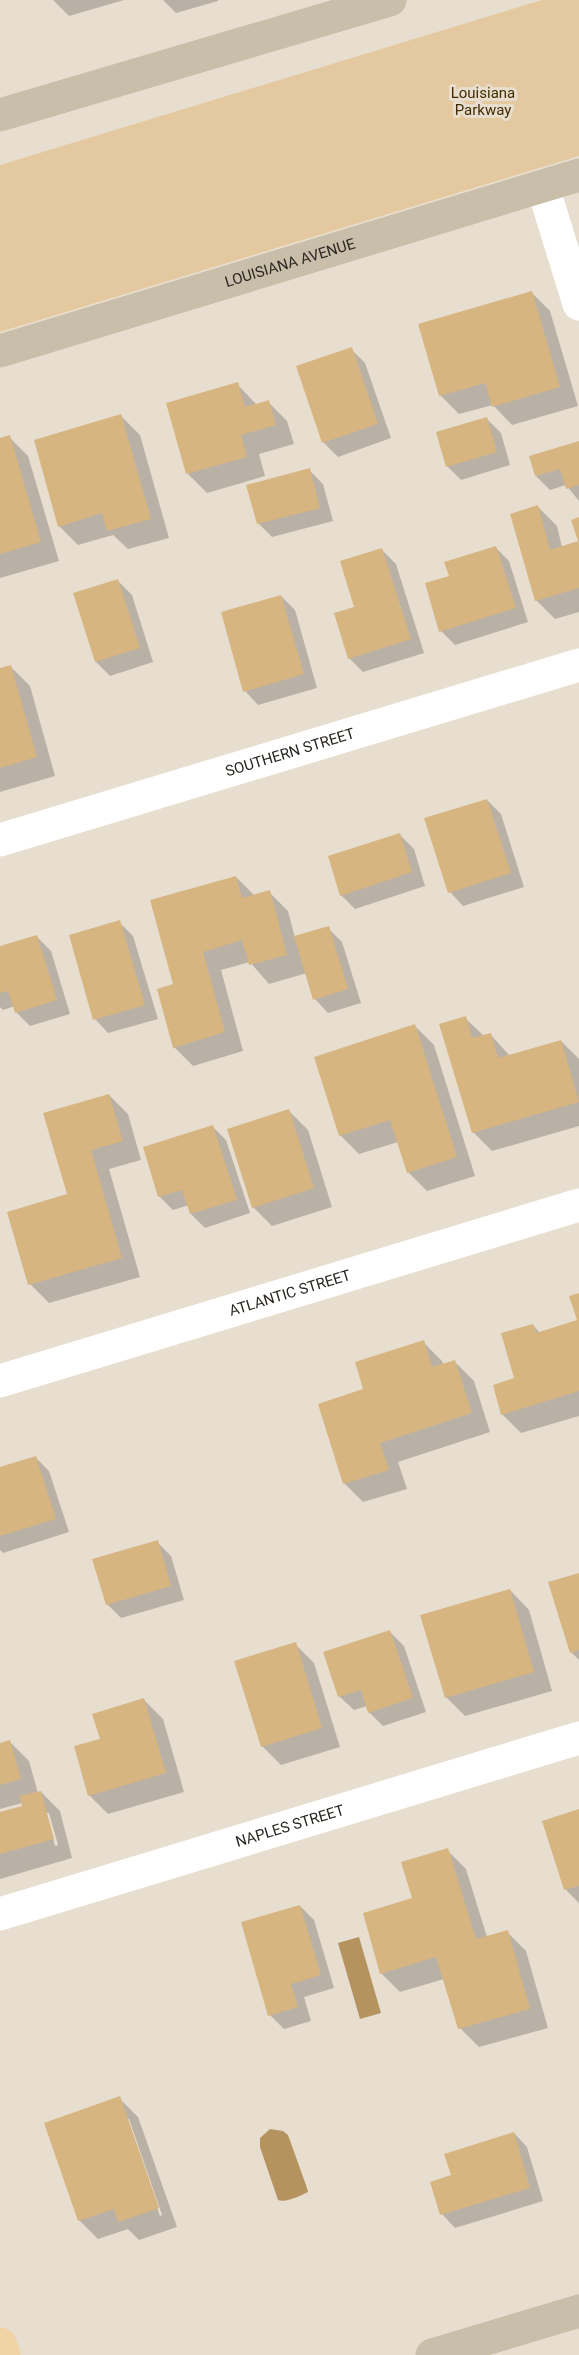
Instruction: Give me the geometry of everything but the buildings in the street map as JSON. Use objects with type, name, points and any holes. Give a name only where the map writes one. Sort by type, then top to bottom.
[{"type":"main road","points":[[0,115],[390,0]]},
{"type":"main road","name":"LOUISIANA AVENUE","points":[[0,351],[579,175]]},
{"type":"main road","points":[[432,2355],[579,2311]]},
{"type":"main road","points":[[0,2344],[4,2355]]},
{"type":"street","points":[[543,187],[579,304]]},
{"type":"street","name":"SOUTHERN STREET","points":[[0,840],[579,665]]},
{"type":"street","name":"ATLANTIC STREET","points":[[0,1381],[579,1205]]},
{"type":"street","name":"NAPLES STREET","points":[[0,1914],[579,1738]]},
{"type":"green space","name":"Louisiana Parkway","points":[[542,0],[579,0],[579,156],[0,332],[0,165]]},
{"type":"shaded area","points":[[359,1937],[381,2013],[360,2019],[338,1943]]},
{"type":"shaded area","points":[[270,2129],[283,2131],[288,2135],[308,2192],[289,2200],[278,2200],[260,2147],[260,2138]]}]
